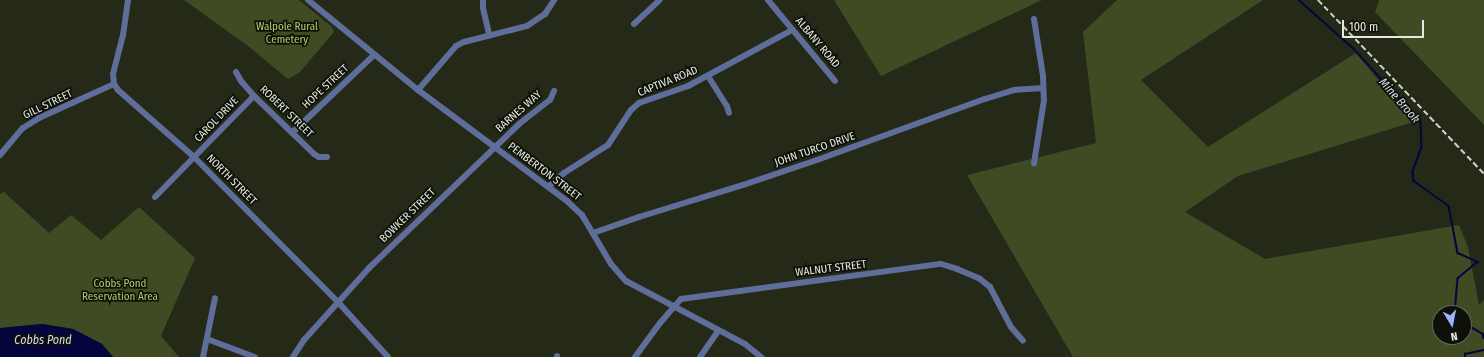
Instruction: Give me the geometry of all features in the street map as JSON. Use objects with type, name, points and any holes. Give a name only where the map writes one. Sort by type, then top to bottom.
[{"type":"street","points":[[114,84],[113,74],[121,48],[128,0]]},
{"type":"street","name":"PEMBERTON STREET","points":[[308,0],[418,90],[549,186],[582,215],[611,264],[626,281],[745,344],[761,357]]},
{"type":"street","points":[[483,0],[483,8],[489,35]]},
{"type":"street","points":[[418,90],[456,46],[464,42],[527,26],[545,14],[554,0]]},
{"type":"street","points":[[634,24],[660,0]]},
{"type":"street","name":"ALBANY ROAD","points":[[768,0],[835,81]]},
{"type":"street","points":[[1034,20],[1043,76],[1044,100],[1034,163]]},
{"type":"street","name":"CAPTIVA ROAD","points":[[549,186],[564,173],[608,145],[631,110],[639,103],[688,86],[792,30]]},
{"type":"street","name":"HOPE STREET","points":[[292,133],[374,55]]},
{"type":"street","name":"ROBERT STREET","points":[[236,72],[241,81],[254,96],[314,154],[319,157],[327,157]]},
{"type":"street","points":[[708,76],[728,113]]},
{"type":"street","name":"GILL STREET","points":[[0,155],[23,128],[39,118],[114,84]]},
{"type":"street","name":"NORTH STREET","points":[[114,84],[118,90],[194,157],[338,302],[388,357]]},
{"type":"street","name":"JOHN TURCO DRIVE","points":[[593,233],[639,216],[743,185],[817,160],[985,99],[1014,90],[1043,88]]},
{"type":"street","name":"BARNES WAY","points":[[494,147],[519,124],[550,100],[554,90]]},
{"type":"street","name":"CAROL DRIVE","points":[[155,197],[254,96]]},
{"type":"street","name":"BOWKER STREET","points":[[293,357],[304,340],[338,302],[438,200],[494,147]]},
{"type":"street","name":"WALNUT STREET","points":[[635,357],[677,302],[683,298],[922,266],[945,265],[980,279],[990,288],[1011,327],[1023,341]]},
{"type":"street","points":[[203,357],[215,298]]},
{"type":"street","points":[[700,357],[718,331]]},
{"type":"street","points":[[207,339],[255,357]]},
{"type":"green space","name":"Walpole Rural Cemetery","points":[[184,0],[299,0],[332,27],[334,32],[299,73],[288,79],[248,46]]},
{"type":"green space","points":[[834,0],[1042,0],[881,76]]},
{"type":"green space","points":[[1117,0],[1263,0],[1141,80],[1208,147],[1356,53],[1413,122],[1238,176],[1185,212],[1265,259],[1459,225],[1468,247],[1479,305],[1484,300],[1484,357],[1073,357],[967,175],[1096,143],[1083,32]]},
{"type":"green space","points":[[1379,0],[1484,0],[1484,125],[1375,12]]},
{"type":"green space","name":"Cobbs Pond Reservation Area","points":[[4,192],[49,233],[71,215],[101,240],[139,207],[195,258],[161,336],[179,357],[113,357],[102,344],[73,329],[42,324],[0,328],[0,194]]},
{"type":"water","name":"Cobbs Pond","points":[[42,324],[73,329],[102,344],[113,357],[0,357],[0,328]]},
{"type":"waterway","name":"Mine Brook","points":[[1299,0],[1353,48],[1421,122],[1422,147],[1413,172],[1414,181],[1449,206],[1458,253],[1478,262],[1458,279],[1456,305]]},
{"type":"waterway","name":"Mine Brook","points":[[1472,328],[1483,334],[1484,338]]},
{"type":"waterway","name":"Mine Brook","points":[[1465,357],[1465,354],[1484,350]]},
{"type":"railway","points":[[1318,0],[1484,174]]}]
